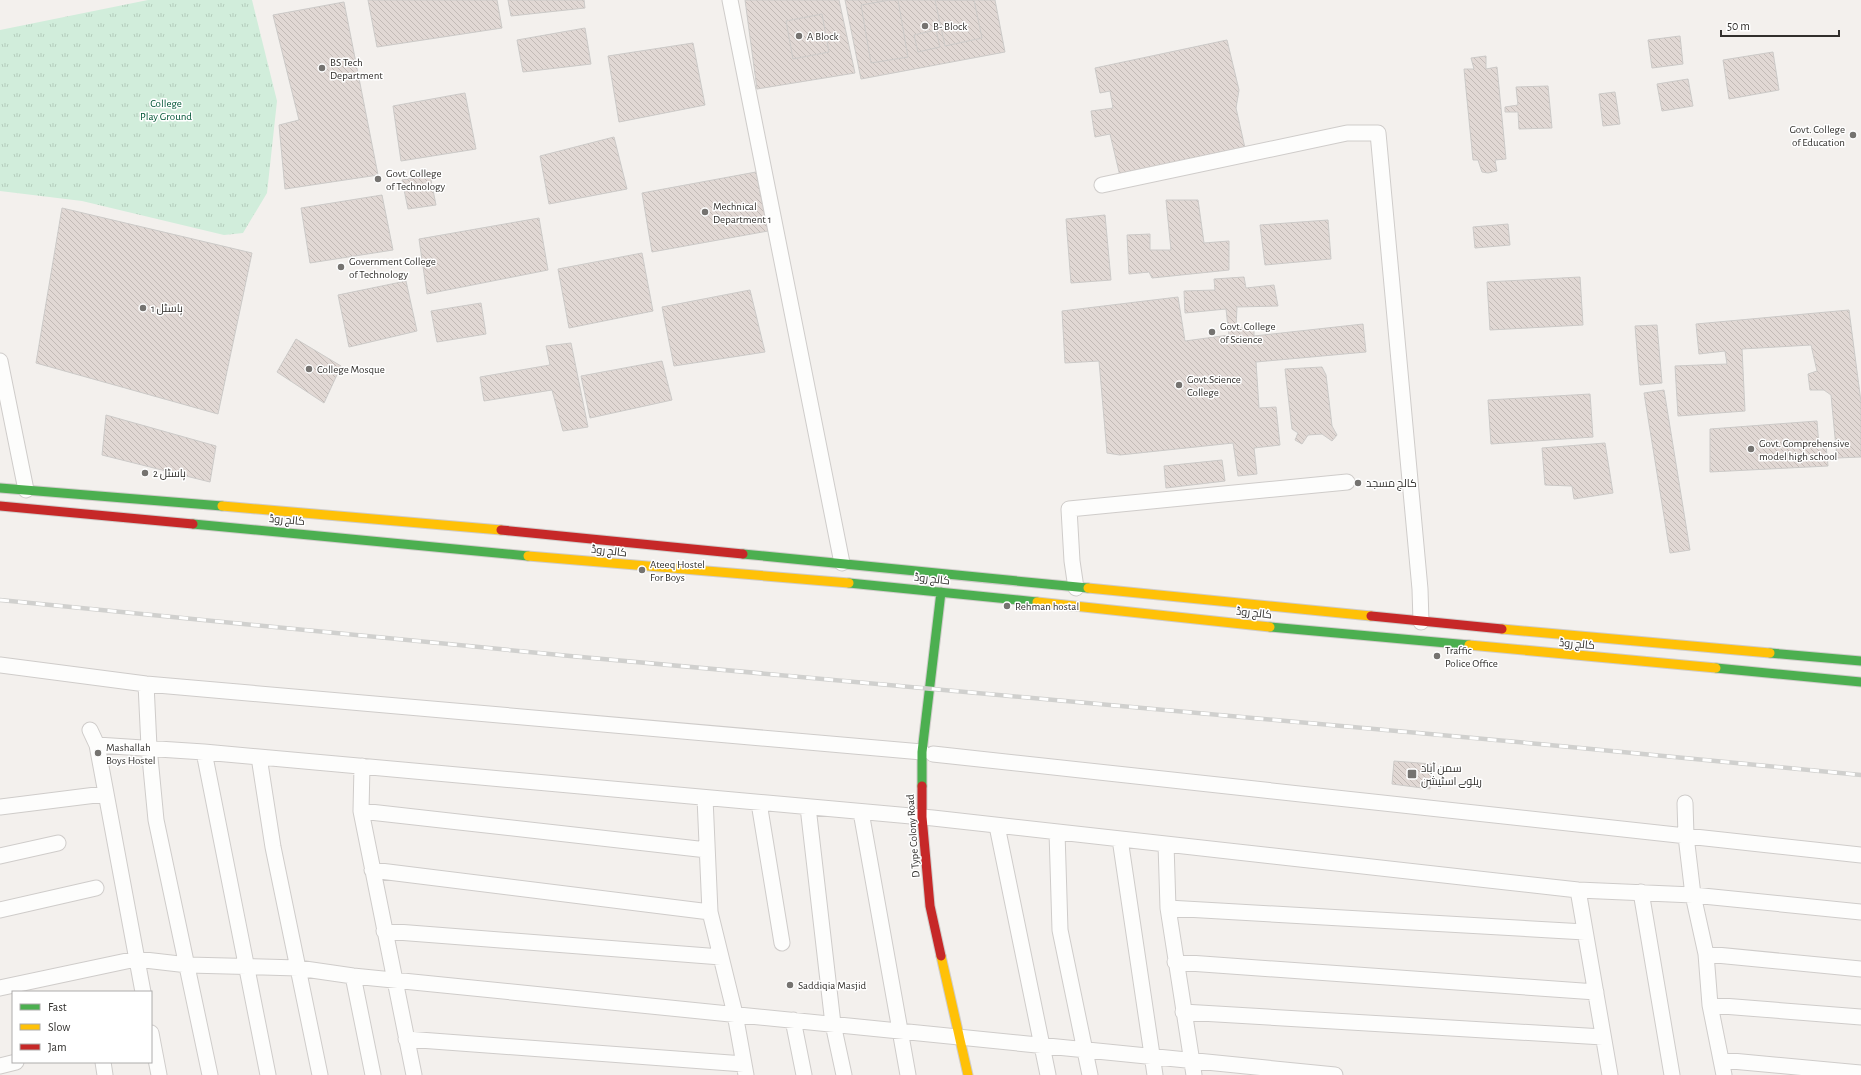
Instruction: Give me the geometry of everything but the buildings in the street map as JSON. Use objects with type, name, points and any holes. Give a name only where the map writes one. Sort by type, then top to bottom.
[{"type":"main road","name":"کالج روڈ","points":[[0,488],[457,526],[842,563],[1421,622],[1861,662]]},
{"type":"main road","name":"کالج روڈ","points":[[0,506],[439,546],[614,564],[841,582],[941,592],[952,598],[1861,682]]},
{"type":"main road","name":"D Type Colony Road","points":[[941,592],[930,785],[930,906],[968,1037],[968,1075]]},
{"type":"main road","name":"D Type Colony Road","points":[[930,816],[931,757]]},
{"type":"street","points":[[730,0],[842,563]]},
{"type":"street","points":[[1102,185],[1347,133],[1378,133],[1419,582],[1421,622]]},
{"type":"street","points":[[0,361],[26,490]]},
{"type":"street","points":[[1076,588],[1072,561],[1069,509],[1348,482]]},
{"type":"street","points":[[0,665],[146,684],[931,757],[1861,855]]},
{"type":"street","points":[[146,684],[149,747],[156,820],[188,965],[210,1075]]},
{"type":"street","points":[[90,730],[96,745],[104,794],[143,991]]},
{"type":"street","points":[[96,745],[149,747],[861,812],[930,816],[997,826],[1578,890],[1693,895],[1861,912]]},
{"type":"street","points":[[204,752],[268,1075]]},
{"type":"street","points":[[259,757],[273,847],[320,1075]]},
{"type":"street","points":[[362,766],[361,811],[414,1075]]},
{"type":"street","points":[[0,807],[104,794]]},
{"type":"street","points":[[406,1039],[745,1070],[735,1014],[710,912],[705,798]]},
{"type":"street","points":[[759,802],[782,943]]},
{"type":"street","points":[[1685,803],[1686,836],[1693,895],[1706,954],[1710,1005],[1724,1075]]},
{"type":"street","points":[[808,807],[833,1024],[844,1075]]},
{"type":"street","points":[[361,811],[707,850]]},
{"type":"street","points":[[861,812],[908,1075]]},
{"type":"street","points":[[997,826],[1048,1075]]},
{"type":"street","points":[[1057,832],[1060,930],[1090,1075]]},
{"type":"street","points":[[1120,839],[1155,1075]]},
{"type":"street","points":[[0,856],[58,843]]},
{"type":"street","points":[[1166,844],[1168,908],[1175,962],[1194,1075]]},
{"type":"street","points":[[372,870],[710,912]]},
{"type":"street","points":[[0,910],[96,888]]},
{"type":"street","points":[[1578,890],[1610,1075]]},
{"type":"street","points":[[1641,892],[1672,1075]]},
{"type":"street","points":[[1168,908],[1585,932]]},
{"type":"street","points":[[384,931],[721,957]]},
{"type":"street","points":[[1706,954],[1861,969]]},
{"type":"street","points":[[0,988],[136,959],[188,965],[298,968],[353,976],[1336,1075]]},
{"type":"street","points":[[1175,962],[1596,992]]},
{"type":"street","points":[[353,976],[373,1075]]},
{"type":"street","points":[[1710,1005],[1861,1018]]},
{"type":"street","points":[[1183,1012],[1603,1037]]},
{"type":"street","points":[[793,1020],[804,1075]]},
{"type":"street","points":[[152,1038],[159,1075]]},
{"type":"street","points":[[1721,1060],[1861,1073]]},
{"type":"street","points":[[0,1066],[12,1063]]},
{"type":"street","points":[[103,1063],[105,1075]]},
{"type":"green space","name":"College Play Ground","points":[[148,0],[252,0],[277,101],[267,193],[243,233],[224,235],[82,201],[0,191],[0,30]]},
{"type":"railway","points":[[0,600],[570,656],[1539,744],[1861,775]]},
{"type":"traffic: fast","points":[[0,488],[222,506]]},
{"type":"traffic: fast","points":[[193,524],[528,556]]},
{"type":"traffic: fast","points":[[743,554],[1088,588]]},
{"type":"traffic: fast","points":[[849,583],[1037,602]]},
{"type":"traffic: fast","points":[[922,786],[922,752],[941,592]]},
{"type":"traffic: fast","points":[[1270,627],[1469,645]]},
{"type":"traffic: fast","points":[[1770,653],[1861,661]]},
{"type":"traffic: fast","points":[[1716,668],[1861,682]]},
{"type":"traffic: slow","points":[[222,506],[501,530]]},
{"type":"traffic: slow","points":[[528,556],[849,583]]},
{"type":"traffic: slow","points":[[1088,588],[1371,616]]},
{"type":"traffic: slow","points":[[1037,602],[1270,627]]},
{"type":"traffic: slow","points":[[1502,629],[1770,653]]},
{"type":"traffic: slow","points":[[1469,645],[1716,668]]},
{"type":"traffic: slow","points":[[941,956],[968,1075]]},
{"type":"traffic: jam","points":[[0,506],[193,524]]},
{"type":"traffic: jam","points":[[501,530],[743,554]]},
{"type":"traffic: jam","points":[[1371,616],[1502,629]]},
{"type":"traffic: jam","points":[[922,786],[922,817],[930,906],[941,956]]},
{"type":"place","name":"B- Block","points":[[925,26]]},
{"type":"place","name":"A Block","points":[[799,36]]},
{"type":"place","name":"BS Tech Department","points":[[322,68]]},
{"type":"place","name":"Govt. College of Education","points":[[1853,135]]},
{"type":"place","name":"Govt. College of Technology","points":[[378,179]]},
{"type":"place","name":"Mechnical Department 1","points":[[705,212]]},
{"type":"place","name":"Government College of Technology","points":[[341,267]]},
{"type":"place","name":"ہاسٹل 1","points":[[143,308]]},
{"type":"place","name":"Govt. College of Science","points":[[1212,332]]},
{"type":"place","name":"College Mosque","points":[[309,369]]},
{"type":"place","name":"Govt.Science College","points":[[1179,385]]},
{"type":"place","name":"Govt. Comprehensive model high school","points":[[1751,449]]},
{"type":"place","name":"ہاسٹل 2","points":[[145,473]]},
{"type":"place","name":"کالج مسجد","points":[[1358,483]]},
{"type":"place","name":"Ateeq Hostel For Boys","points":[[642,570]]},
{"type":"place","name":"Rehman hostal","points":[[1007,606]]},
{"type":"place","name":"Traffic Police Office","points":[[1437,656]]},
{"type":"place","name":"Mashallah Boys Hostel","points":[[98,753]]},
{"type":"place","name":"سمن آباد ریلوے اسٹیشن","points":[[1412,774]]},
{"type":"place","name":"Saddiqia Masjid","points":[[790,985]]}]
